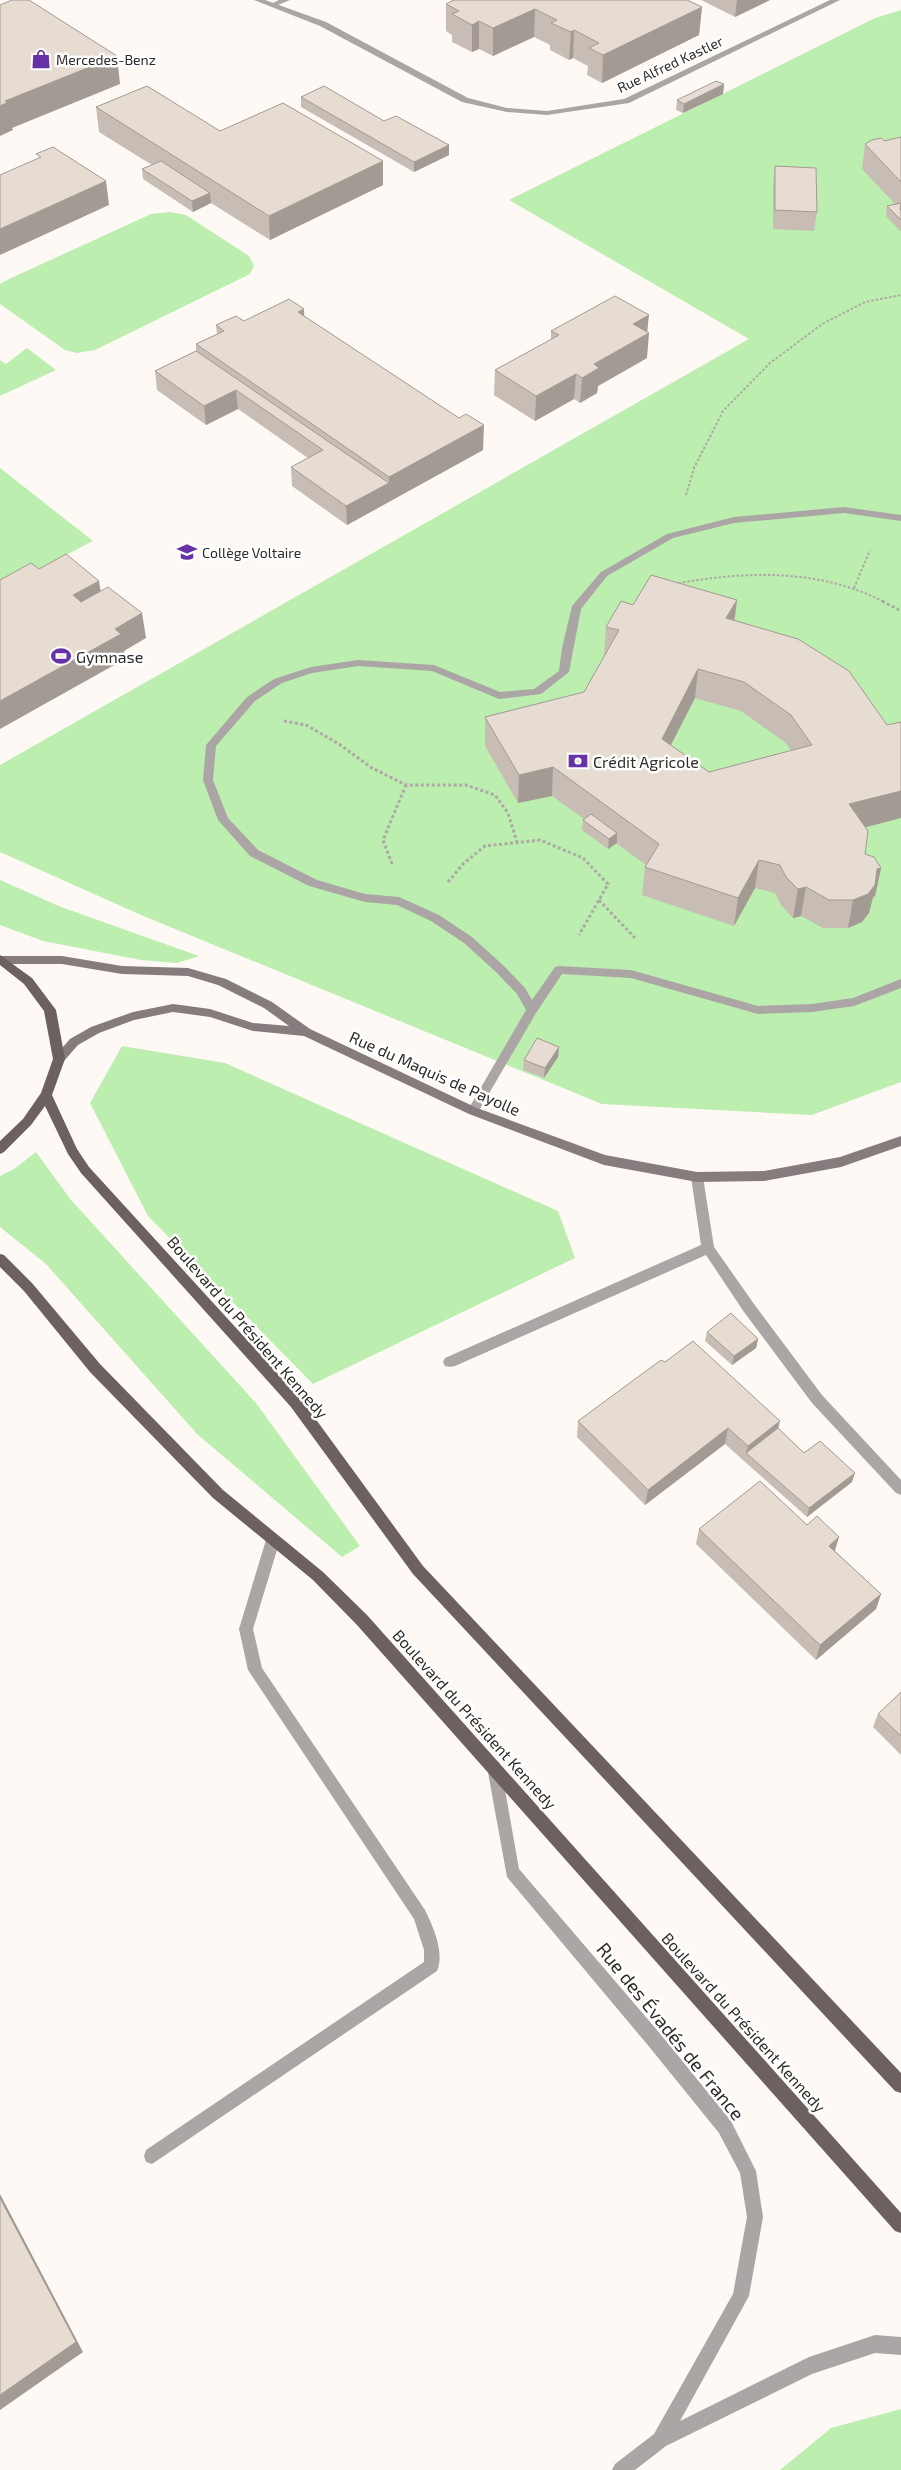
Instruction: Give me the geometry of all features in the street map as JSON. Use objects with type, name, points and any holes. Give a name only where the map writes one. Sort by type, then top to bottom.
[{"type":"main road","points":[[0,1149],[27,1122],[46,1094],[59,1059],[50,1010],[28,981],[1,959]]},
{"type":"main road","name":"Boulevard du Président Kennedy","points":[[46,1094],[72,1151],[85,1170],[296,1403],[418,1570],[901,2085]]},
{"type":"main road","name":"Boulevard du Président Kennedy","points":[[0,1259],[28,1287],[95,1368],[218,1494],[318,1576],[362,1620],[901,2225]]},
{"type":"street","name":"Rue Alfred Kastler","points":[[258,0],[323,24],[465,100],[507,110],[547,113],[626,101],[836,0]]},
{"type":"street","points":[[273,6],[286,0]]},
{"type":"street","points":[[532,1010],[521,991],[500,969],[468,940],[436,918],[399,901],[365,898],[313,883],[254,853],[224,820],[208,780],[211,745],[251,699],[278,681],[311,670],[358,663],[434,668],[499,696],[537,692],[564,672],[566,648],[576,608],[604,574],[670,536],[734,520],[844,510],[883,517],[901,518]]},
{"type":"street","name":"Rue du Maquis de Payolle","points":[[1,959],[62,960],[122,970],[188,972],[222,982],[268,1005],[306,1032],[473,1111],[604,1160],[697,1177],[764,1176],[841,1162],[901,1141]]},
{"type":"street","points":[[473,1111],[532,1010],[559,970],[631,974],[758,1010],[812,1008],[854,1002],[901,983]]},
{"type":"street","name":"Rue du Maquis de Payolle","points":[[59,1059],[74,1042],[95,1030],[134,1016],[173,1008],[210,1013],[253,1027],[306,1032]]},
{"type":"street","points":[[697,1177],[708,1248],[749,1308],[817,1399],[901,1489]]},
{"type":"street","points":[[450,1362],[708,1248]]},
{"type":"street","points":[[152,2156],[432,1966],[432,1950],[420,1915],[255,1670],[246,1629],[273,1540]]},
{"type":"street","name":"Rue des Évadés de France","points":[[494,1767],[512,1872],[657,2043],[725,2127],[748,2171],[755,2218],[741,2296],[660,2440]]},
{"type":"street","name":"Rue des Évadés de France","points":[[621,2470],[660,2440],[809,2366],[875,2344],[901,2346]]},
{"type":"path","points":[[670,536],[681,512],[694,468],[723,410],[770,362],[822,324],[865,302],[901,295]]},
{"type":"path","points":[[854,588],[883,517]]},
{"type":"path","points":[[674,584],[703,578],[780,575],[817,579],[854,588],[901,611]]},
{"type":"path","points":[[239,712],[306,725],[339,744],[372,768],[406,785],[466,785],[495,794],[508,813],[517,842]]},
{"type":"path","points":[[394,866],[383,840],[406,785]]},
{"type":"path","points":[[436,918],[437,898],[464,864],[485,846],[540,840],[583,858],[608,884],[559,970]]},
{"type":"green space","points":[[901,10],[901,1082],[812,1115],[602,1104],[141,915],[0,852],[0,765],[749,339],[509,200],[875,18]]},
{"type":"green space","points":[[170,212],[186,215],[249,256],[254,266],[250,274],[95,350],[77,353],[65,350],[0,304],[0,284],[9,279],[151,214]]},
{"type":"green space","points":[[27,348],[56,370],[0,396],[0,360],[6,364]]},
{"type":"green space","points":[[0,468],[93,541],[0,589]]},
{"type":"green space","points":[[0,880],[61,907],[199,956],[177,963],[141,960],[43,941],[0,925]]},
{"type":"green space","points":[[122,1046],[225,1063],[558,1211],[575,1258],[313,1384],[148,1216],[90,1103]]},
{"type":"green space","points":[[36,1152],[71,1200],[256,1403],[360,1546],[342,1557],[197,1434],[46,1264],[0,1227],[0,1176],[14,1169]]},
{"type":"green space","points":[[901,2409],[901,2470],[780,2470],[831,2428]]},
{"type":"building","points":[[12,0],[29,0],[117,56],[5,101],[8,102],[0,106],[0,5]]},
{"type":"building","points":[[454,0],[687,0],[702,7],[603,55],[589,48],[599,43],[574,30],[571,32],[551,23],[557,20],[535,9],[493,28],[479,21],[472,25],[452,14],[459,11],[446,4]]},
{"type":"building","points":[[716,81],[724,84],[684,104],[677,100]]},
{"type":"building","points":[[147,86],[220,131],[283,103],[383,161],[269,216],[96,107]]},
{"type":"building","points":[[324,86],[384,121],[396,116],[449,145],[414,162],[301,97]]},
{"type":"building","points":[[901,137],[901,182],[865,144],[881,138],[884,141]]},
{"type":"building","points":[[53,147],[106,181],[0,229],[0,175],[41,157],[36,154]]},
{"type":"building","points":[[161,161],[210,193],[192,201],[142,169]]},
{"type":"building","points":[[775,166],[816,168],[817,212],[775,210]]},
{"type":"building","points":[[901,203],[900,209],[901,220],[887,206]]},
{"type":"building","points":[[615,296],[649,315],[633,324],[649,333],[594,364],[599,368],[582,378],[576,374],[536,396],[495,370],[559,335],[551,331]]},
{"type":"building","points":[[289,299],[304,309],[298,312],[459,418],[466,414],[484,425],[389,477],[196,344],[224,331],[216,325],[236,316],[244,321]]},
{"type":"building","points":[[196,351],[389,483],[346,506],[291,467],[323,450],[236,390],[204,406],[155,371]]},
{"type":"building","name":"Gymnase","points":[[66,554],[99,581],[73,595],[81,602],[108,587],[142,613],[115,629],[121,634],[0,701],[0,580],[31,563],[39,569]]},
{"type":"building","name":"Crédit Agricole","points":[[651,575],[737,600],[726,618],[798,639],[849,671],[887,725],[901,722],[901,791],[849,804],[868,831],[865,854],[874,857],[881,868],[877,869],[875,885],[868,894],[853,900],[829,900],[806,887],[798,889],[786,877],[780,865],[759,860],[738,898],[645,867],[659,844],[553,767],[519,775],[485,717],[584,692],[619,630],[606,627],[621,601],[633,605]],"holes":[[[698,669],[744,682],[791,715],[812,745],[709,772],[662,739]]]},
{"type":"building","points":[[591,814],[617,833],[609,839],[583,820]]},
{"type":"building","points":[[537,1038],[559,1047],[545,1068],[524,1060]]},
{"type":"building","points":[[731,1313],[758,1339],[734,1356],[707,1332]]},
{"type":"building","points":[[693,1341],[780,1421],[748,1446],[728,1428],[648,1490],[578,1421],[661,1360],[665,1362]]},
{"type":"building","points":[[778,1428],[804,1453],[820,1441],[855,1473],[809,1508],[746,1453]]},
{"type":"building","points":[[760,1481],[807,1525],[817,1516],[839,1537],[829,1546],[881,1594],[820,1645],[699,1529]]},
{"type":"building","points":[[901,1692],[901,1736],[878,1714]]},
{"type":"building","points":[[0,2198],[76,2342],[0,2395]]},
{"type":"place","name":"Mercedes-Benz","points":[[41,59]]},
{"type":"place","name":"Collège Voltaire","points":[[187,552]]},
{"type":"place","name":"Gymnase","points":[[61,656]]},
{"type":"place","name":"Crédit Agricole","points":[[578,761]]}]
